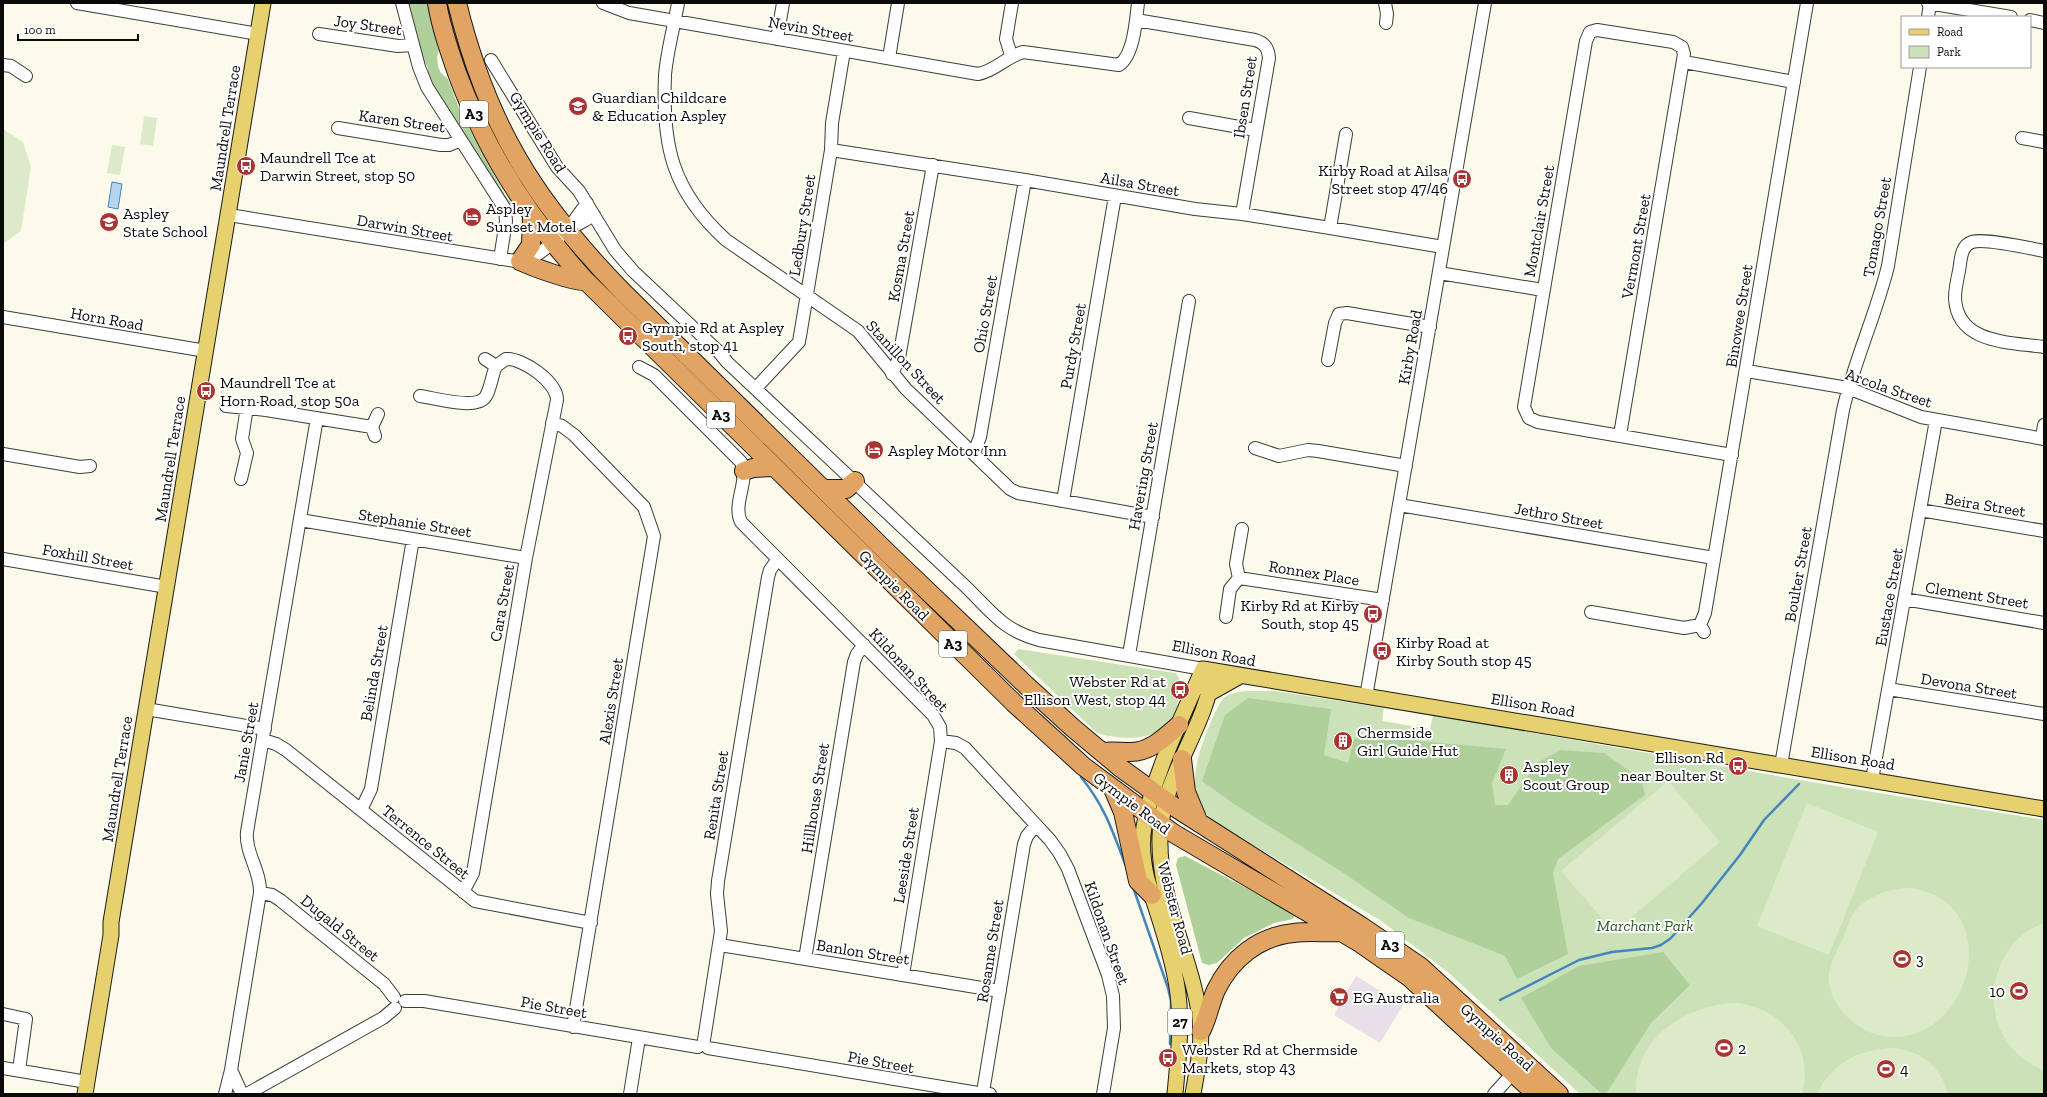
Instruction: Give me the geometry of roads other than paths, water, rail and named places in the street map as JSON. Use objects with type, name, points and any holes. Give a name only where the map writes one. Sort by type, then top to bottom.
[{"type":"highway","name":"Gympie Road","points":[[437,3],[451,55],[473,113],[496,158],[532,216],[586,281],[1033,722],[1068,753],[1153,820],[1207,855],[1340,932],[1409,977],[1536,1094]]},
{"type":"highway","name":"Gympie Road","points":[[457,3],[475,67],[502,130],[533,185],[567,230],[622,291],[823,489],[1028,687],[1102,752],[1159,796],[1199,824],[1361,926],[1421,967],[1559,1094]]},
{"type":"highway","points":[[532,216],[531,245],[520,261],[537,269],[550,271],[577,282],[586,281]]},
{"type":"highway","points":[[748,441],[742,466],[753,468],[774,467]]},
{"type":"highway","points":[[823,489],[846,489],[855,481]]},
{"type":"highway","points":[[1102,752],[1114,750],[1130,752],[1145,750],[1158,743],[1179,725]]},
{"type":"highway","points":[[1182,758],[1186,792],[1199,824]]},
{"type":"highway","points":[[1114,790],[1123,812],[1138,881],[1152,895]]},
{"type":"highway","points":[[1201,1031],[1215,991],[1222,978],[1230,967],[1247,951],[1257,944],[1279,935],[1296,932],[1340,932]]},
{"type":"main road","name":"Maundrell Terrace","points":[[82,1090],[111,935],[111,922],[263,3]]},
{"type":"main road","name":"Ellison Road","points":[[1208,670],[2044,809]]},
{"type":"main road","name":"Webster Road","points":[[1159,796],[1182,758],[1208,694],[1208,670]]},
{"type":"main road","name":"Webster Road","points":[[1175,1094],[1180,1040],[1178,993],[1144,865],[1143,832],[1153,820],[1179,725],[1208,670]]},
{"type":"main road","points":[[1208,694],[1240,676]]},
{"type":"main road","name":"Webster Road","points":[[1153,820],[1160,850],[1163,876],[1194,990],[1201,1031],[1193,1094]]},
{"type":"street","points":[[77,3],[258,34]]},
{"type":"street","points":[[402,3],[422,77],[505,209],[506,221],[500,259]]},
{"type":"street","name":"Nevin Street","points":[[603,3],[629,13],[675,22],[978,74],[989,72],[1011,56]]},
{"type":"street","name":"Stanillon Street","points":[[678,3],[665,74],[668,146],[669,153],[686,194],[706,222],[726,240],[858,331],[892,374],[906,389],[1010,489],[1018,493],[1152,517]]},
{"type":"street","points":[[777,39],[783,3]]},
{"type":"street","points":[[889,58],[898,3]]},
{"type":"street","points":[[1012,3],[1006,39],[1011,56],[1023,52],[1034,52],[1120,65],[1126,61],[1130,52],[1138,3]]},
{"type":"street","points":[[1385,3],[1387,14],[1386,23]]},
{"type":"street","name":"Kirby Road","points":[[1366,697],[1485,3]]},
{"type":"street","name":"Binowee Street","points":[[1590,612],[1684,628],[1702,629],[1747,371],[1807,3]]},
{"type":"street","points":[[1928,16],[1929,3],[2005,16]]},
{"type":"street","name":"Ibsen Street","points":[[1136,20],[1255,40],[1263,43],[1268,49],[1269,58],[1242,214]]},
{"type":"street","points":[[2031,20],[2044,22]]},
{"type":"street","name":"Montclair Street","points":[[1684,62],[1684,49],[1678,43],[1603,30],[1590,32],[1586,41],[1524,402],[1523,418],[1538,422],[1732,455]]},
{"type":"street","name":"Joy Street","points":[[319,34],[398,46],[413,45]]},
{"type":"street","name":"Ledbury Street","points":[[756,388],[797,346],[831,150],[832,123],[844,51]]},
{"type":"street","name":"Gympie Road","points":[[491,60],[561,172],[572,182],[587,203],[615,250],[633,271],[855,481],[995,617],[1018,633]]},
{"type":"street","points":[[1684,62],[1794,82]]},
{"type":"street","name":"Vermont Street","points":[[1620,435],[1684,62]]},
{"type":"street","points":[[3,65],[11,66],[26,76]]},
{"type":"street","name":"Tomago Street","points":[[1848,388],[1883,287],[1888,266],[1920,68]]},
{"type":"street","points":[[1189,118],[1256,130]]},
{"type":"street","name":"Karen Street","points":[[338,128],[441,145],[449,145],[461,140]]},
{"type":"street","points":[[1330,228],[1346,134]]},
{"type":"street","points":[[2022,138],[2044,142]]},
{"type":"street","name":"Ailsa Street","points":[[831,150],[1025,180],[1195,210],[1242,214],[1443,247]]},
{"type":"street","name":"Kosma Street","points":[[892,374],[899,358],[933,165]]},
{"type":"street","name":"Ohio Street","points":[[974,453],[980,437],[1025,180]]},
{"type":"street","name":"Purdy Street","points":[[1062,501],[1115,196]]},
{"type":"street","points":[[567,230],[587,203]]},
{"type":"street","name":"Darwin Street","points":[[228,215],[520,261],[535,256],[553,243],[567,230]]},
{"type":"street","points":[[567,230],[594,215]]},
{"type":"street","points":[[2044,251],[1982,241],[1972,242],[1966,246],[1961,256],[1955,298],[1957,310],[1964,324],[1974,333],[1981,336],[2044,347]]},
{"type":"street","points":[[1439,273],[1543,290]]},
{"type":"street","name":"Havering Street","points":[[1129,655],[1189,301]]},
{"type":"street","points":[[1328,360],[1335,323],[1339,314],[1347,313],[1430,326]]},
{"type":"street","name":"Horn Road","points":[[3,317],[206,351]]},
{"type":"street","points":[[420,396],[468,404],[476,403],[486,396],[496,366],[485,359]]},
{"type":"street","name":"Cara Street","points":[[463,892],[473,872],[526,558],[557,396],[555,389],[550,383],[527,365],[518,361],[506,359],[496,366]]},
{"type":"street","points":[[639,367],[650,372],[659,380],[742,466]]},
{"type":"street","name":"Arcola Street","points":[[1747,371],[1848,388],[1921,417],[2043,438]]},
{"type":"street","name":"Boulter Street","points":[[1781,765],[1848,388]]},
{"type":"street","points":[[226,406],[247,407],[317,418],[374,431],[378,414]]},
{"type":"street","points":[[241,479],[247,453],[242,439],[247,407]]},
{"type":"street","name":"Janie Street","points":[[225,1094],[231,1070],[260,893],[260,881],[249,851],[247,837],[317,418]]},
{"type":"street","name":"Eustace Street","points":[[1872,780],[1936,420]]},
{"type":"street","name":"Alexis Street","points":[[552,423],[562,426],[574,435],[644,507],[654,536],[573,1027]]},
{"type":"street","points":[[2043,438],[2044,425]]},
{"type":"street","points":[[1255,448],[1279,456],[1290,455],[1308,450],[1406,466]]},
{"type":"street","points":[[3,454],[80,467],[90,466]]},
{"type":"street","name":"Kildonan Street","points":[[742,466],[739,507],[740,519],[933,715],[940,727],[941,741],[960,744],[965,748],[1036,825],[1055,847],[1064,861],[1110,984],[1114,1008],[1114,1028],[1103,1094]]},
{"type":"street","name":"Jethro Street","points":[[1400,505],[1714,558]]},
{"type":"street","name":"Beira Street","points":[[1920,510],[2044,531]]},
{"type":"street","name":"Stephanie Street","points":[[300,520],[526,558]]},
{"type":"street","points":[[1226,617],[1230,589],[1239,578],[1236,564],[1242,529]]},
{"type":"street","name":"Belinda Street","points":[[361,810],[371,789],[413,539]]},
{"type":"street","name":"Foxhill Street","points":[[3,559],[167,587]]},
{"type":"street","name":"Renita Street","points":[[704,1045],[720,944],[721,932],[717,894],[718,881],[768,577],[770,570],[778,559]]},
{"type":"street","name":"Ronnex Place","points":[[1239,578],[1383,600]]},
{"type":"street","name":"Clement Street","points":[[1904,599],[2044,623]]},
{"type":"street","name":"Ellison Road","points":[[1018,633],[1039,640],[1208,670]]},
{"type":"street","name":"Hillhouse Street","points":[[805,959],[854,662],[857,654],[864,645]]},
{"type":"street","name":"Devona Street","points":[[1888,689],[2044,714]]},
{"type":"street","name":"Terrence Street","points":[[146,709],[264,735],[286,750],[475,901],[487,905],[591,923]]},
{"type":"street","name":"Leeside Street","points":[[903,975],[941,741]]},
{"type":"street","name":"Rosanne Street","points":[[985,1093],[1024,844],[1027,836],[1036,825]]},
{"type":"street","name":"Dugald Street","points":[[260,893],[272,895],[280,900],[384,984],[398,1002]]},
{"type":"street","name":"Banlon Street","points":[[720,944],[1000,991]]},
{"type":"street","name":"Pie Street","points":[[398,1002],[424,1001],[639,1038],[704,1045],[985,1093]]},
{"type":"street","points":[[247,1094],[383,1018],[398,1002]]},
{"type":"street","points":[[3,1014],[26,1019],[19,1070]]},
{"type":"street","points":[[630,1094],[639,1038]]},
{"type":"street","points":[[3,1068],[19,1070],[82,1090]]},
{"type":"street","points":[[231,1070],[242,1094]]},
{"type":"street","points":[[1494,1094],[1513,1073]]},
{"type":"water","points":[[112,182],[122,184],[118,209],[108,207]]},
{"type":"waterway","points":[[1081,777],[1090,788],[1103,810],[1127,869]]},
{"type":"waterway","points":[[1500,1000],[1579,960],[1612,952],[1652,948],[1661,945],[1671,938],[1702,903],[1740,855],[1764,820],[1799,784]]},
{"type":"waterway","points":[[1133,887],[1168,988],[1171,1001],[1170,1044]]},
{"type":"place","name":"Guardian Childcare & Education Aspley","points":[[578,106]]},
{"type":"place","name":"Maundrell Tce at Darwin Street, stop 50","points":[[246,166]]},
{"type":"place","name":"Kirby Road at Ailsa Street stop 47/46","points":[[1462,179]]},
{"type":"place","name":"Aspley Sunset Motel","points":[[472,217]]},
{"type":"place","name":"Aspley State School","points":[[109,222]]},
{"type":"place","name":"Gympie Rd at Aspley South, stop 41","points":[[628,336]]},
{"type":"place","name":"Maundrell Tce at Horn Road, stop 50a","points":[[206,391]]},
{"type":"place","name":"Aspley Motor Inn","points":[[874,450]]},
{"type":"place","name":"Kirby Rd at Kirby South, stop 45","points":[[1373,614]]},
{"type":"place","name":"Kirby Road at Kirby South stop 45","points":[[1382,651]]},
{"type":"place","name":"Webster Rd at Ellison West, stop 44","points":[[1180,690]]},
{"type":"place","name":"Chermside Girl Guide Hut","points":[[1343,741]]},
{"type":"place","name":"Ellison Rd near Boulter St","points":[[1738,766]]},
{"type":"place","name":"Aspley Scout Group","points":[[1509,775]]},
{"type":"place","name":"3","points":[[1902,959]]},
{"type":"place","name":"10","points":[[2019,991]]},
{"type":"place","name":"EG Australia","points":[[1339,997]]},
{"type":"place","name":"2","points":[[1724,1048]]},
{"type":"place","name":"Webster Rd at Chermside Markets, stop 43","points":[[1168,1058]]},
{"type":"place","name":"4","points":[[1886,1069]]},
{"type":"park label","name":"Marchant Park","points":[[1645,925]]}]
